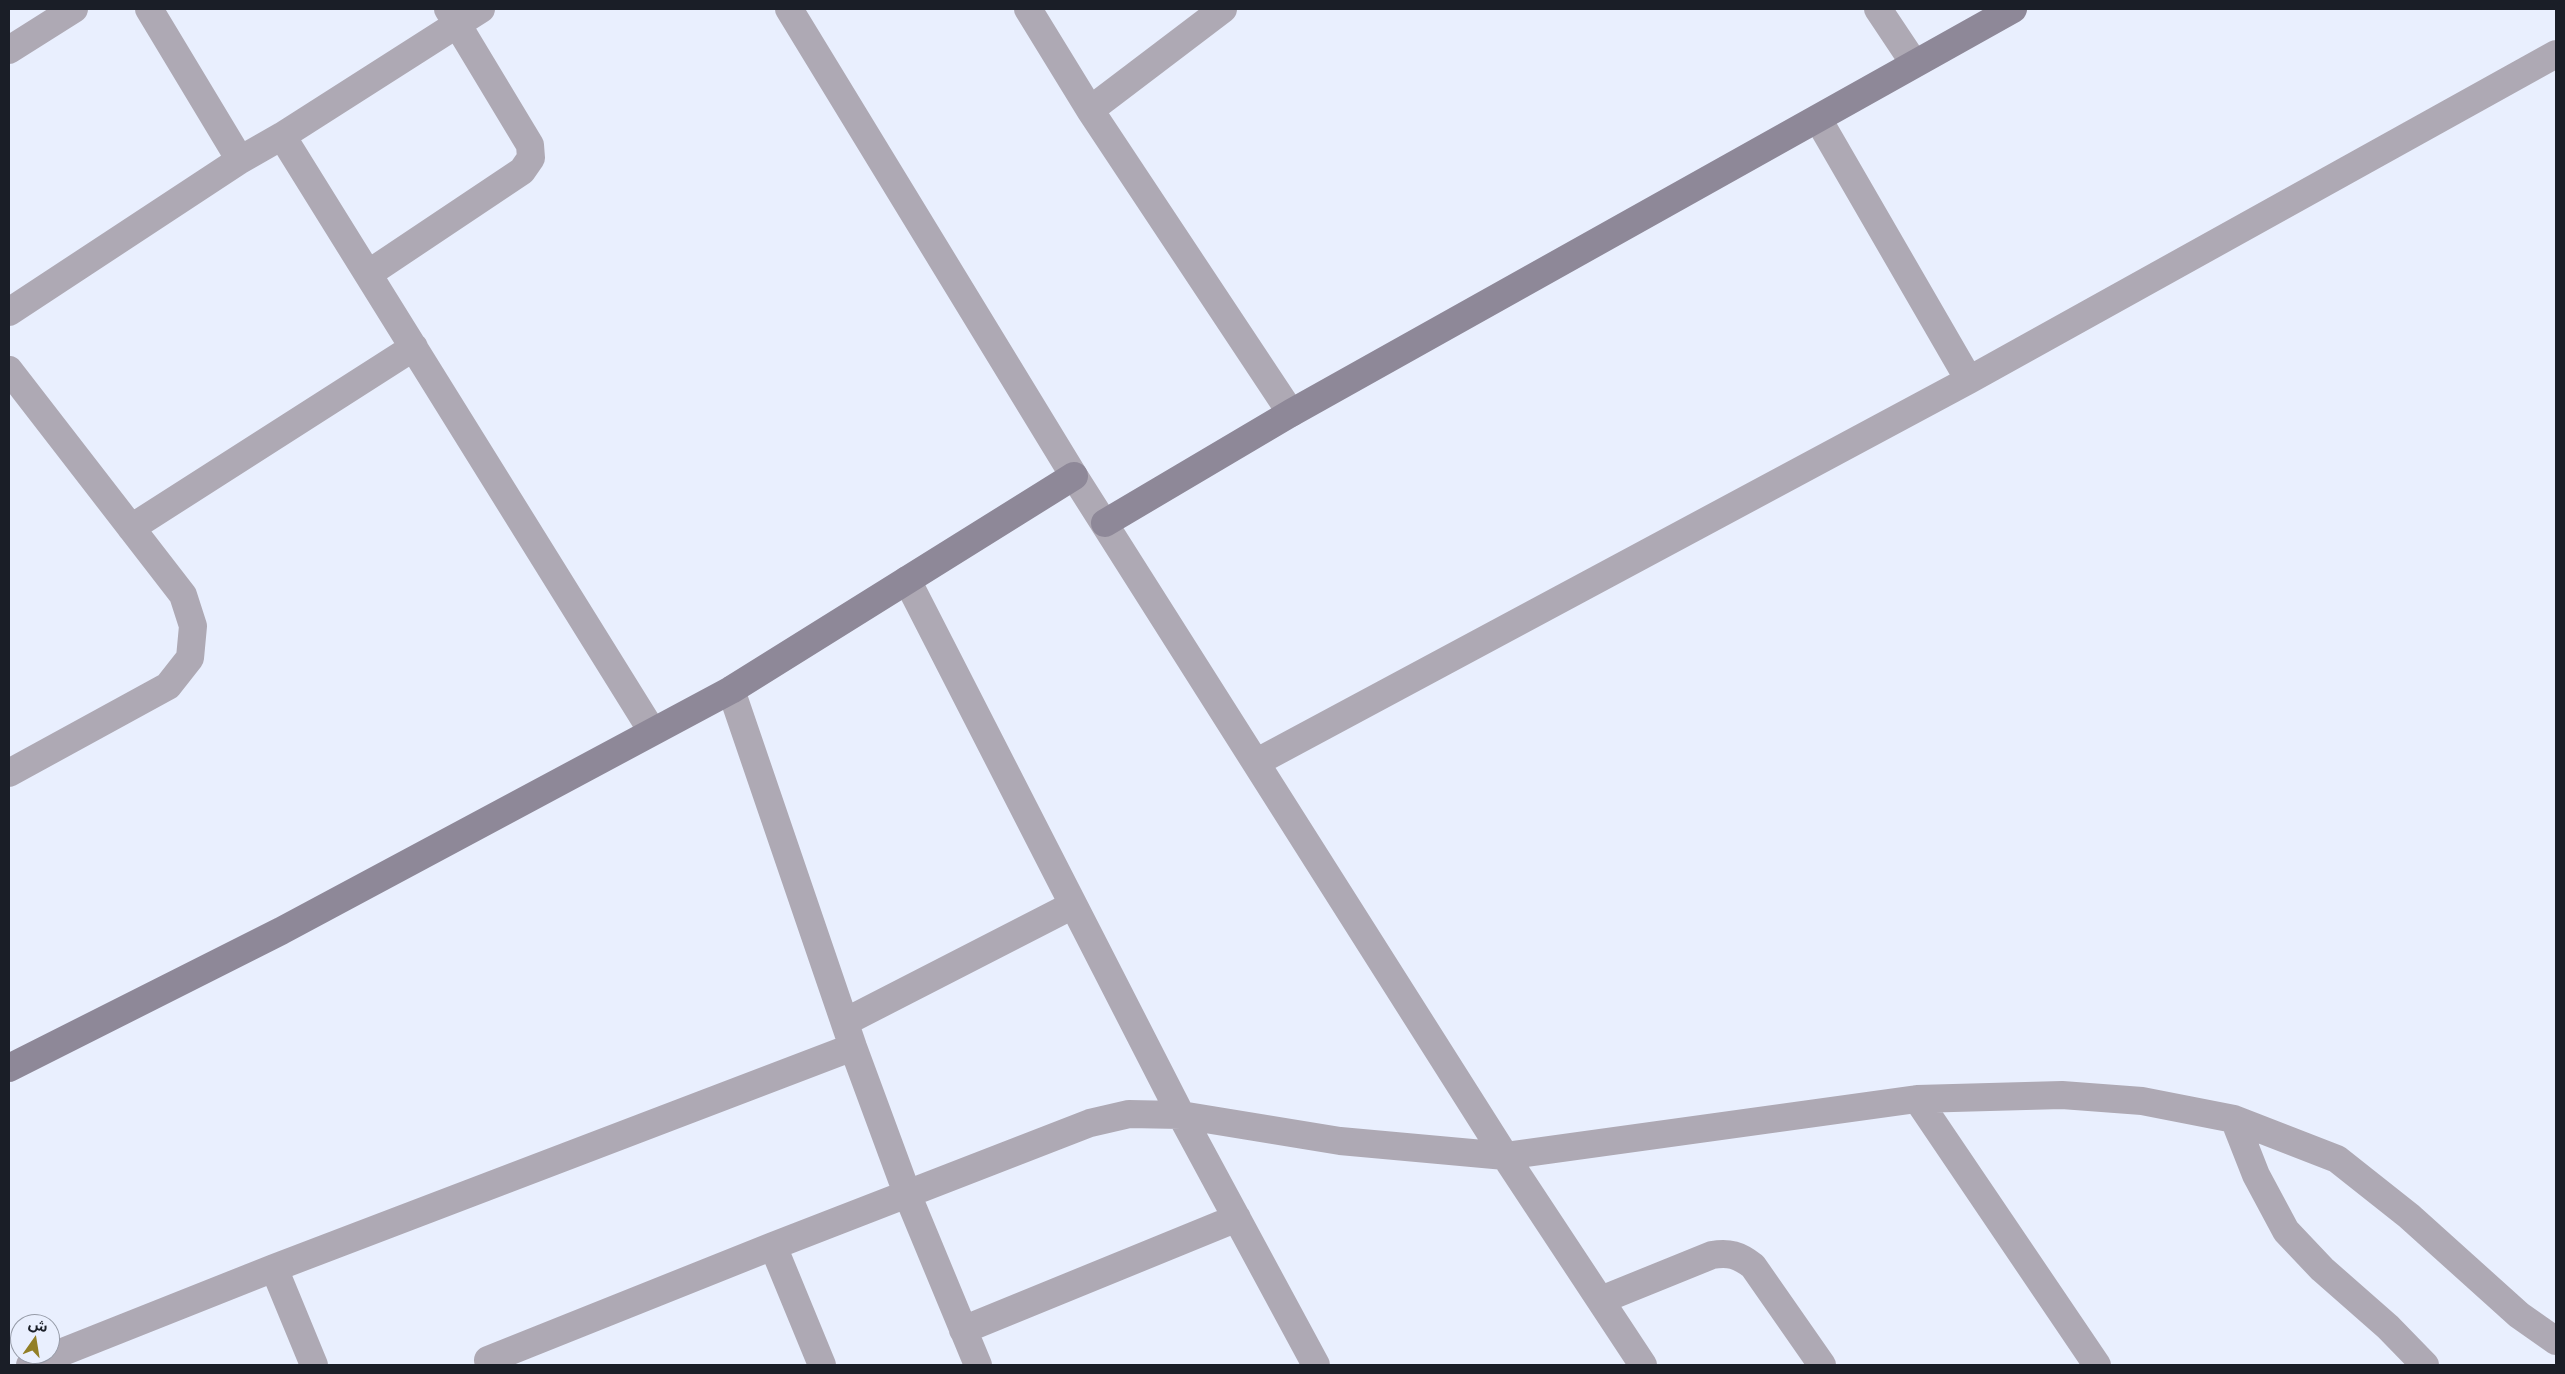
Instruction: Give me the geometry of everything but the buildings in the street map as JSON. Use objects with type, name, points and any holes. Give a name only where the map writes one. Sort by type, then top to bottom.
[{"type":"street","points":[[9,50],[74,9]]},
{"type":"street","points":[[149,9],[240,160]]},
{"type":"street","points":[[9,312],[240,160],[282,136],[452,16],[481,9]]},
{"type":"street","points":[[789,9],[1074,476],[1258,762],[1505,1156],[1643,1365]]},
{"type":"street","points":[[1028,9],[1090,110],[1291,414]]},
{"type":"street","points":[[1090,110],[1224,9]]},
{"type":"street","points":[[1878,9],[1914,63]]},
{"type":"street","points":[[1104,523],[1291,414],[2012,9]]},
{"type":"street","points":[[368,274],[522,171],[531,158],[530,145],[452,16]]},
{"type":"street","points":[[1258,762],[1969,380],[2556,54]]},
{"type":"street","points":[[1818,119],[1969,380]]},
{"type":"street","points":[[282,136],[652,731]]},
{"type":"street","points":[[131,528],[414,348]]},
{"type":"street","points":[[9,370],[183,595],[193,626],[190,658],[168,686],[9,773]]},
{"type":"street","points":[[9,1068],[281,931],[731,690],[1074,476]]},
{"type":"street","points":[[907,580],[1182,1115],[1316,1365]]},
{"type":"street","points":[[731,690],[849,1034],[908,1196],[978,1365]]},
{"type":"street","points":[[60,1360],[274,1268],[849,1034],[1073,905]]},
{"type":"street","points":[[484,1364],[773,1246],[908,1196],[1090,1123],[1129,1114],[1182,1115],[1340,1141],[1505,1156],[1917,1099],[2062,1095],[2142,1101],[2234,1119],[2337,1159],[2409,1216],[2519,1315],[2556,1341]]},
{"type":"street","points":[[1917,1099],[2097,1365]]},
{"type":"street","points":[[2234,1119],[2256,1175],[2286,1231],[2322,1269],[2388,1326],[2425,1365]]},
{"type":"street","points":[[963,1330],[1237,1218]]},
{"type":"street","points":[[773,1246],[822,1365]]},
{"type":"street","points":[[1601,1300],[1712,1255],[1725,1253],[1741,1257],[1753,1266],[1822,1365]]},
{"type":"street","points":[[274,1268],[314,1365]]}]
